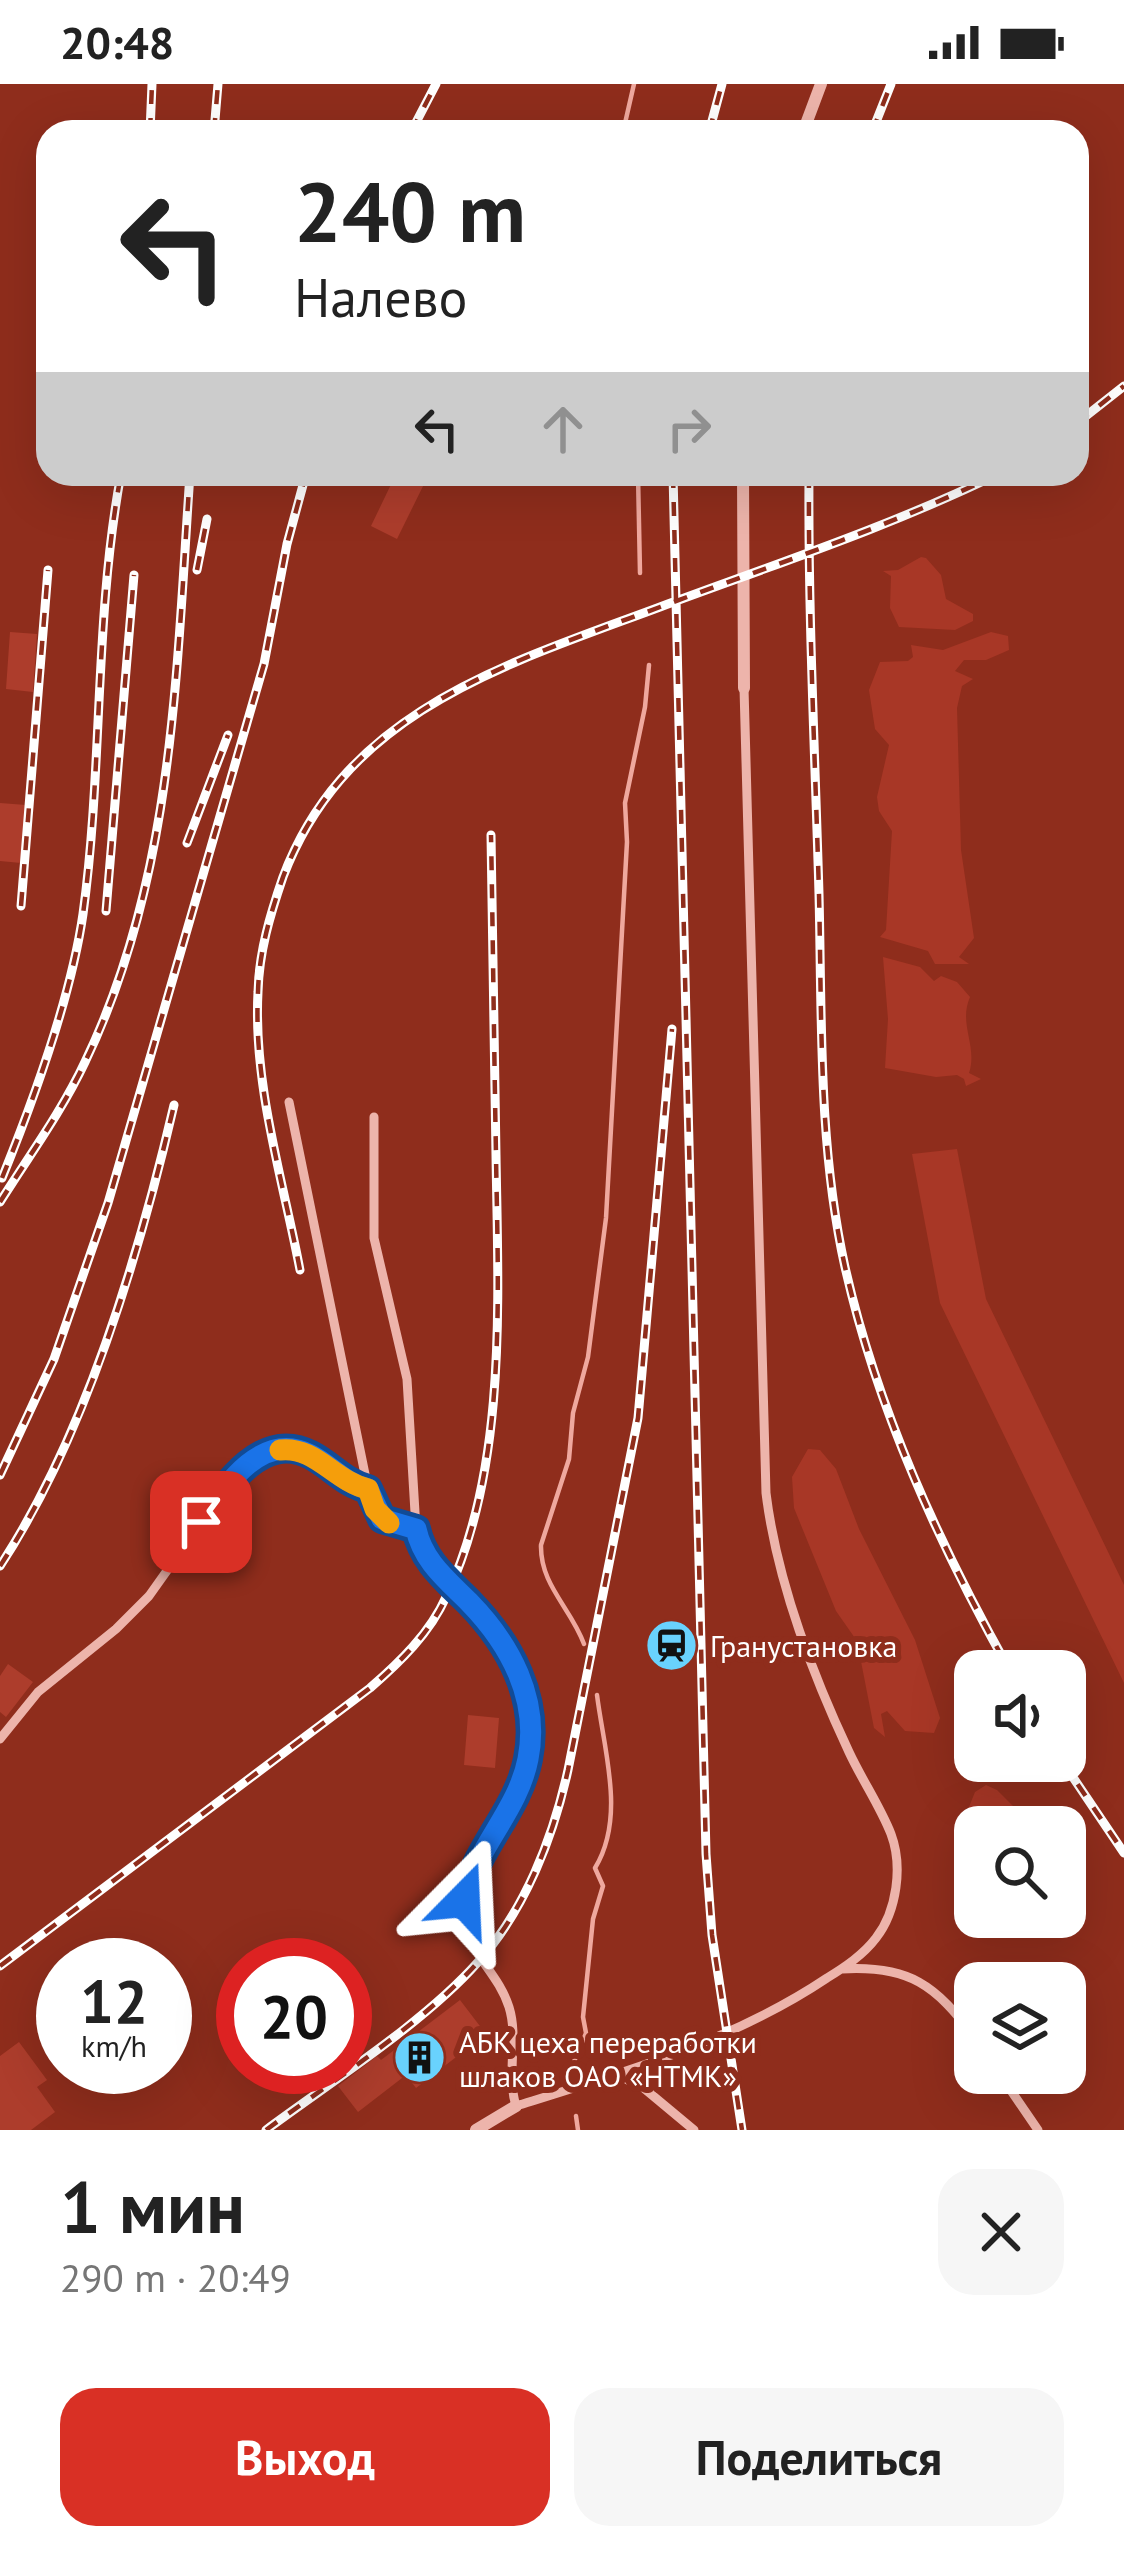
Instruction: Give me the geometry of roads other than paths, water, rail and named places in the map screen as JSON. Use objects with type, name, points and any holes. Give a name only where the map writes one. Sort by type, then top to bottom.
[{"type":"street","points":[[808,120],[821,84]]},
{"type":"street","points":[[743,486],[744,688]]},
{"type":"street","points":[[476,2130],[516,2106]]},
{"type":"lane","points":[[374,1117],[374,1238],[406,1379],[416,1529],[432,1566],[505,1645],[526,1696],[531,1739],[523,1778],[473,1866],[463,1917],[471,1947],[499,1986],[510,2011],[511,2089],[516,2106],[615,2075],[790,2003],[842,1969],[876,1939],[894,1900],[896,1855],[891,1833],[847,1748],[810,1657],[770,1528],[764,1456],[744,688]]},
{"type":"lane","points":[[289,1102],[368,1489],[382,1519],[416,1529]]},
{"type":"lane","points":[[0,1739],[38,1692],[106,1638],[149,1595],[220,1493],[249,1462],[273,1451],[299,1450],[354,1486],[368,1489]]},
{"type":"lane","points":[[842,1969],[879,1968],[922,1982],[954,2010]]},
{"type":"lane","points":[[615,2075],[640,2085],[694,2130]]},
{"type":"lane","points":[[1013,2094],[1038,2130]]},
{"type":"waterway","points":[[626,120],[634,84]]},
{"type":"waterway","points":[[638,486],[640,573]]},
{"type":"waterway","points":[[584,1644],[545,1572],[541,1545],[569,1459],[606,1218],[627,842],[625,803],[649,665]]},
{"type":"waterway","points":[[573,2064],[586,2033],[583,2017],[593,1919],[603,1886],[595,1868],[604,1848],[611,1806],[597,1695]]},
{"type":"waterway","points":[[576,2116],[578,2130]]},
{"type":"railway","points":[[150,120],[152,84]]},
{"type":"railway","points":[[215,120],[218,84]]},
{"type":"railway","points":[[417,120],[436,84]]},
{"type":"railway","points":[[712,120],[722,84]]},
{"type":"railway","points":[[877,120],[891,84]]},
{"type":"railway","points":[[1089,414],[1124,386]]},
{"type":"railway","points":[[2,1178],[61,1013],[83,914],[106,583],[119,486]]},
{"type":"railway","points":[[0,1202],[85,1062],[137,920],[166,774],[189,486]]},
{"type":"railway","points":[[0,1475],[54,1359],[108,1203],[264,664],[303,486]]},
{"type":"railway","points":[[673,486],[706,1854],[712,1935],[742,2130]]},
{"type":"railway","points":[[809,486],[823,1081],[836,1221],[858,1320],[893,1424],[935,1525],[999,1650]]},
{"type":"railway","points":[[300,1270],[260,1062],[259,977],[283,877],[311,820],[347,772],[390,733],[490,673],[972,486]]},
{"type":"railway","points":[[197,570],[207,519]]},
{"type":"railway","points":[[21,906],[48,570]]},
{"type":"railway","points":[[106,911],[134,575]]},
{"type":"railway","points":[[187,843],[228,735]]},
{"type":"railway","points":[[0,1966],[370,1688],[413,1646],[446,1597],[480,1493],[495,1380],[498,1265],[491,835]]},
{"type":"railway","points":[[266,2130],[405,2029],[478,1962],[510,1920],[545,1847],[568,1770],[638,1418],[672,1029]]},
{"type":"railway","points":[[0,1566],[31,1515],[84,1402],[126,1283],[174,1105]]},
{"type":"railway","points":[[1076,1782],[1124,1853]]},
{"type":"place","name":"Гранустановка","points":[[671,1645]]},
{"type":"place","name":"АБК цеха переработки шлаков ОАО «НТМК»","points":[[420,2058]]}]
